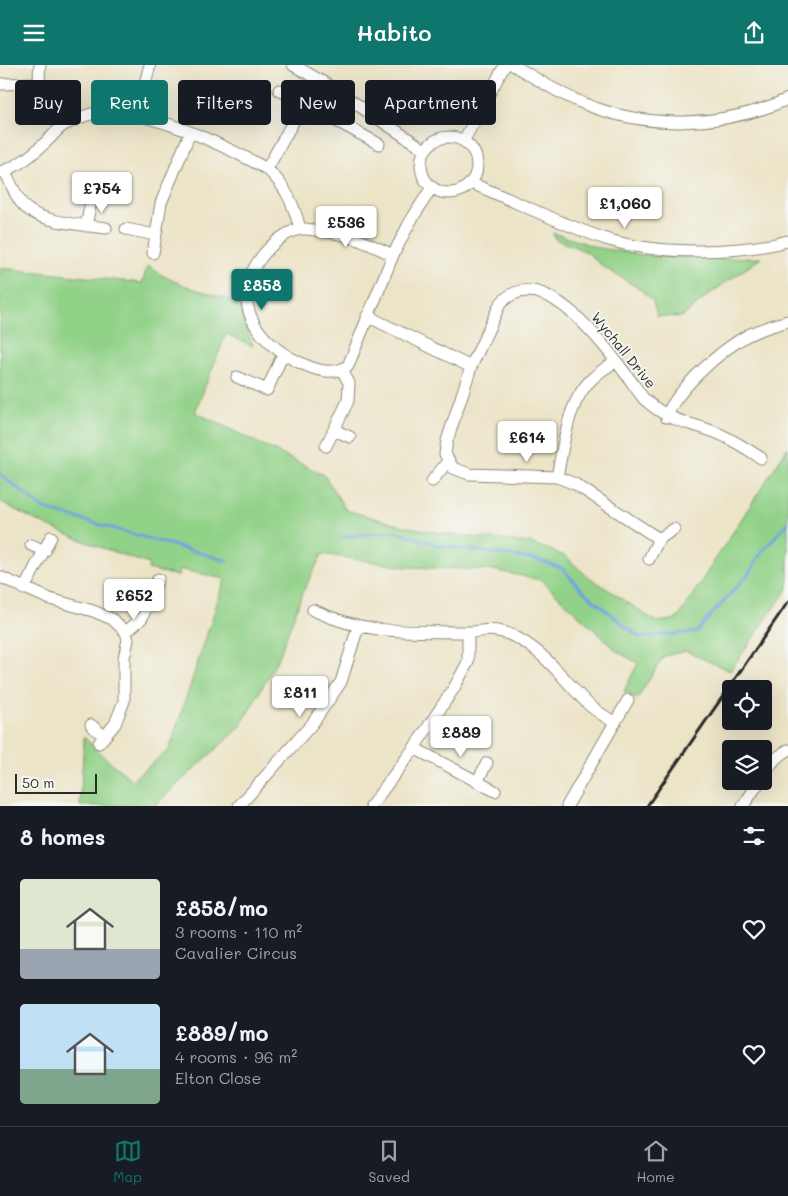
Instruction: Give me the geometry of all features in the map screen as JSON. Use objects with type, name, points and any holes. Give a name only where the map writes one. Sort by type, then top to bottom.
[{"type":"street","points":[[39,80],[40,65]]},
{"type":"street","points":[[146,80],[150,65]]},
{"type":"street","points":[[293,65],[335,89],[425,150]]},
{"type":"street","points":[[464,140],[505,65]]},
{"type":"street","points":[[513,65],[580,102],[633,118],[687,123],[744,115],[788,99]]},
{"type":"street","points":[[0,84],[15,84]]},
{"type":"street","points":[[91,114],[61,127],[49,140],[21,163],[2,172],[26,208],[40,216],[86,226],[106,227]]},
{"type":"street","points":[[168,125],[267,169],[279,179],[288,195],[300,229]]},
{"type":"street","points":[[267,169],[291,125]]},
{"type":"street","points":[[348,125],[379,144]]},
{"type":"street","points":[[153,253],[161,203],[190,133]]},
{"type":"street","points":[[453,136],[464,140],[476,155],[476,174],[471,183],[463,190],[453,193],[442,192],[432,187],[422,174],[422,157],[425,150],[442,137],[453,136]]},
{"type":"street","points":[[471,183],[578,229],[611,240],[641,246],[677,249],[727,249],[788,241]]},
{"type":"street","points":[[394,255],[349,235],[300,229],[272,245],[253,271],[246,295],[247,307],[256,327],[283,354],[326,372],[340,371],[348,366],[353,358],[367,316],[394,255],[410,221],[432,187]]},
{"type":"street","points":[[86,226],[92,197]]},
{"type":"street","points":[[126,229],[155,235]]},
{"type":"street","name":"Wychall Drive","points":[[448,461],[445,455],[447,441],[471,367],[500,305],[512,293],[520,290],[542,295],[584,321],[644,399],[666,417],[719,433],[761,458]]},
{"type":"street","points":[[367,316],[471,367]]},
{"type":"street","points":[[666,417],[670,406],[713,359],[749,335],[788,321]]},
{"type":"street","points":[[236,377],[267,390],[283,354]]},
{"type":"street","points":[[557,477],[568,423],[581,393],[593,377],[616,361]]},
{"type":"street","points":[[326,446],[348,401],[349,383],[340,371]]},
{"type":"street","points":[[334,430],[350,437]]},
{"type":"street","points":[[432,481],[448,461],[453,468],[469,474],[557,477],[575,484],[659,539]]},
{"type":"street","points":[[649,559],[659,539],[674,529]]},
{"type":"street","points":[[24,589],[51,537]]},
{"type":"street","points":[[31,545],[45,551]]},
{"type":"street","points":[[0,577],[24,589],[112,619],[126,632],[128,640],[124,658],[124,701],[115,724],[101,739],[91,725]]},
{"type":"street","points":[[126,632],[142,618],[158,579]]},
{"type":"street","points":[[313,610],[340,623],[395,633],[468,633],[485,629],[510,634],[533,648],[589,705],[614,723]]},
{"type":"street","points":[[239,806],[312,724],[341,682],[358,627]]},
{"type":"street","points":[[371,806],[414,749],[468,662],[468,633]]},
{"type":"street","points":[[567,806],[628,700]]},
{"type":"street","points":[[414,749],[495,791]]},
{"type":"street","points":[[772,763],[788,750]]},
{"type":"street","points":[[477,781],[487,763]]},
{"type":"street","points":[[743,806],[754,790]]},
{"type":"green space","points":[[553,233],[599,248],[658,257],[761,258],[711,293],[682,317],[657,316],[653,301],[641,290],[602,266],[587,252],[555,239]]},
{"type":"green space","points":[[148,265],[179,283],[237,302],[253,346],[226,334],[195,412],[324,475],[346,510],[399,525],[445,534],[531,543],[565,556],[586,575],[657,622],[677,619],[788,447],[788,588],[730,671],[686,651],[664,656],[637,699],[624,691],[638,663],[618,652],[541,580],[493,570],[406,567],[322,554],[302,594],[279,657],[240,727],[154,806],[80,806],[84,737],[104,757],[132,780],[169,750],[225,579],[179,569],[178,576],[148,569],[149,564],[54,529],[0,501],[0,268],[142,283]]},
{"type":"waterway","points":[[0,474],[44,509],[228,561]]},
{"type":"waterway","points":[[343,537],[394,531],[441,546],[534,559],[562,568],[584,592],[639,637],[696,632],[751,571],[762,551],[788,523]]},
{"type":"railway","points":[[647,806],[788,602]]}]
